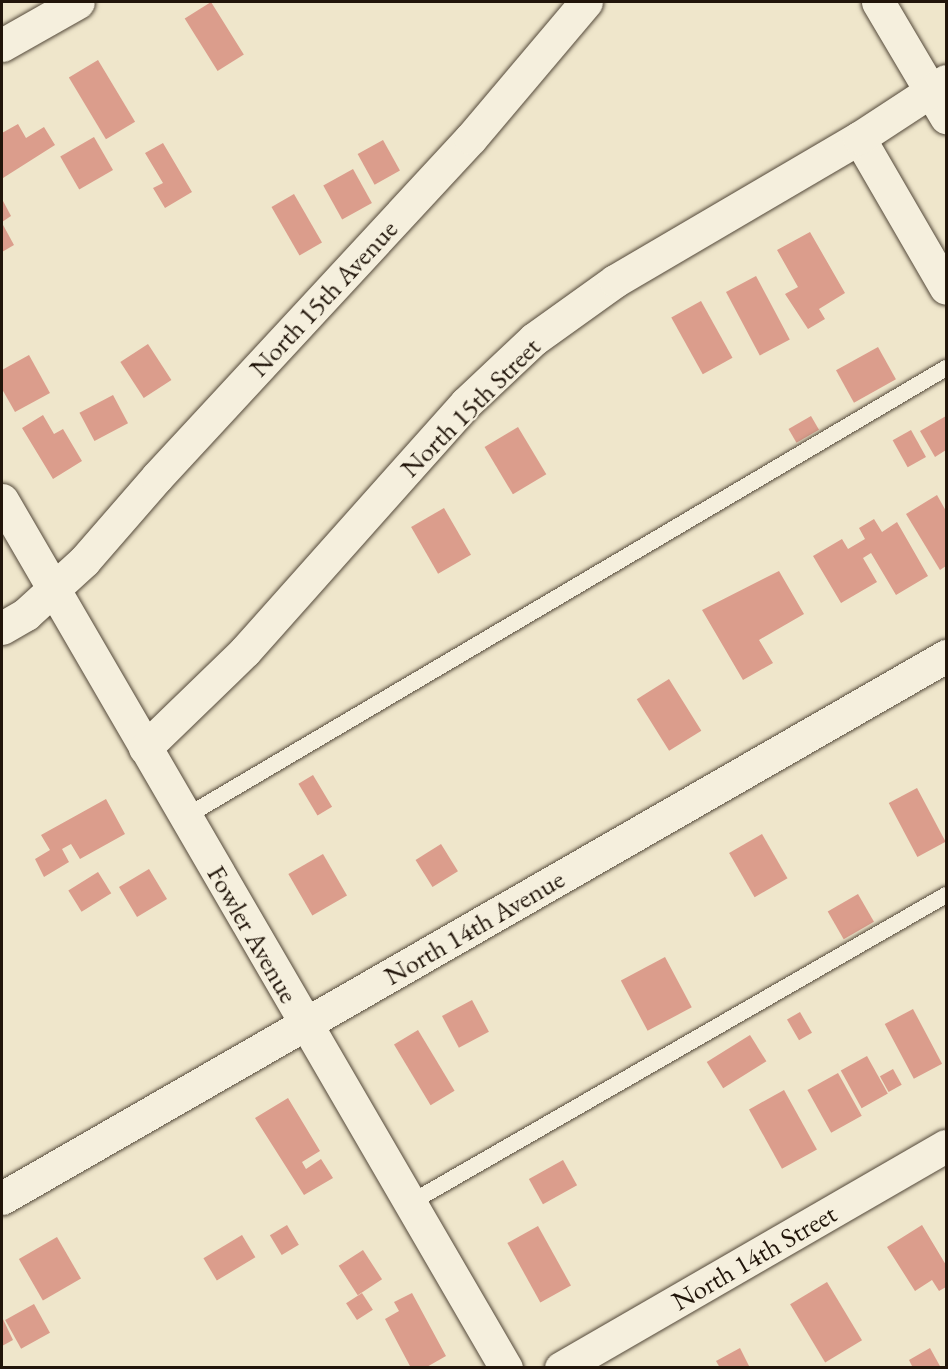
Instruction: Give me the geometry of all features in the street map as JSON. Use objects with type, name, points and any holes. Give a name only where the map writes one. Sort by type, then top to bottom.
[{"type":"street","points":[[2,45],[78,2]]},
{"type":"street","name":"North 15th Avenue","points":[[53,589],[84,561],[157,477],[471,138],[586,2]]},
{"type":"street","points":[[878,2],[941,96]]},
{"type":"street","name":"North 15th Street","points":[[145,748],[245,651],[466,403],[534,339],[615,281],[859,138],[941,96]]},
{"type":"street","points":[[859,138],[946,288]]},
{"type":"street","name":"Fowler Avenue","points":[[2,500],[506,1368]]},
{"type":"street","points":[[2,628],[26,614],[53,589]]},
{"type":"street","name":"North 14th Avenue","points":[[2,1198],[946,656]]},
{"type":"street","name":"North 14th Street","points":[[561,1368],[946,1146]]},
{"type":"lane","points":[[185,817],[946,368]]},
{"type":"lane","points":[[410,1203],[946,895]]},
{"type":"building","points":[[211,2],[244,55],[218,71],[185,18]]},
{"type":"building","points":[[98,60],[135,122],[106,139],[69,78]]},
{"type":"building","points":[[18,124],[26,138],[44,127],[55,145],[3,178],[2,133]]},
{"type":"building","points":[[94,137],[113,170],[79,189],[60,156]]},
{"type":"building","points":[[383,140],[400,171],[375,185],[358,154]]},
{"type":"building","points":[[163,143],[192,192],[165,208],[153,188],[163,183],[145,153]]},
{"type":"building","points":[[353,169],[372,203],[342,220],[323,185]]},
{"type":"building","points":[[294,194],[322,242],[299,255],[271,207]]},
{"type":"building","points":[[2,199],[11,216],[2,222]]},
{"type":"building","points":[[2,223],[14,245],[2,252]]},
{"type":"building","points":[[810,232],[845,293],[819,309],[825,319],[808,329],[785,294],[798,287],[777,250]]},
{"type":"building","points":[[756,276],[790,340],[760,356],[726,292]]},
{"type":"building","points":[[701,301],[733,358],[703,374],[671,317]]},
{"type":"building","points":[[148,344],[171,380],[144,398],[120,362]]},
{"type":"building","points":[[878,347],[896,379],[854,403],[836,370]]},
{"type":"building","points":[[29,355],[50,393],[15,412],[2,389],[2,370]]},
{"type":"building","points":[[113,395],[128,423],[94,441],[79,413]]},
{"type":"building","points":[[43,415],[54,434],[63,429],[82,461],[53,479],[22,428]]},
{"type":"building","points":[[811,416],[819,430],[796,443],[788,429]]},
{"type":"building","points":[[946,416],[946,450],[935,457],[920,431]]},
{"type":"building","points":[[518,427],[546,474],[513,494],[485,447]]},
{"type":"building","points":[[911,430],[926,457],[908,467],[893,440]]},
{"type":"building","points":[[937,495],[946,511],[946,566],[940,570],[906,514]]},
{"type":"building","points":[[444,508],[471,555],[438,574],[411,527]]},
{"type":"building","points":[[874,519],[882,532],[897,522],[928,576],[896,595],[871,553],[863,558],[877,582],[841,603],[813,556],[842,539],[848,549],[865,539],[859,528]]},
{"type":"building","points":[[779,571],[804,614],[759,640],[773,663],[743,680],[702,610]]},
{"type":"building","points":[[669,679],[701,731],[669,751],[637,699]]},
{"type":"building","points":[[313,775],[332,807],[317,815],[298,784]]},
{"type":"building","points":[[917,788],[946,842],[917,857],[889,803]]},
{"type":"building","points":[[106,799],[125,834],[80,859],[71,844],[62,849],[69,862],[44,877],[35,859],[50,850],[41,835]]},
{"type":"building","points":[[762,834],[788,878],[755,897],[729,853]]},
{"type":"building","points":[[441,844],[458,871],[433,887],[416,860]]},
{"type":"building","points":[[323,854],[347,896],[312,916],[288,874]]},
{"type":"building","points":[[149,869],[167,899],[137,917],[119,887]]},
{"type":"building","points":[[98,872],[111,893],[82,912],[68,891]]},
{"type":"building","points":[[858,894],[874,922],[844,939],[828,911]]},
{"type":"building","points":[[665,957],[692,1007],[648,1031],[621,980]]},
{"type":"building","points":[[472,1000],[489,1032],[459,1048],[442,1016]]},
{"type":"building","points":[[913,1009],[942,1064],[914,1079],[885,1024]]},
{"type":"building","points":[[800,1012],[812,1033],[799,1040],[787,1020]]},
{"type":"building","points":[[418,1030],[455,1091],[431,1105],[394,1044]]},
{"type":"building","points":[[750,1035],[766,1061],[723,1088],[707,1062]]},
{"type":"building","points":[[867,1056],[888,1094],[862,1108],[841,1071]]},
{"type":"building","points":[[893,1069],[902,1085],[889,1092],[880,1076]]},
{"type":"building","points":[[838,1073],[862,1116],[831,1133],[807,1090]]},
{"type":"building","points":[[784,1090],[817,1149],[782,1169],[749,1109]]},
{"type":"building","points":[[288,1098],[320,1151],[302,1162],[306,1169],[321,1159],[333,1178],[304,1195],[255,1118]]},
{"type":"building","points":[[563,1160],[577,1185],[543,1204],[529,1179]]},
{"type":"building","points":[[287,1225],[299,1245],[282,1255],[270,1235]]},
{"type":"building","points":[[922,1225],[946,1265],[946,1287],[939,1291],[932,1280],[915,1291],[887,1247]]},
{"type":"building","points":[[538,1226],[571,1285],[540,1302],[507,1243]]},
{"type":"building","points":[[242,1235],[255,1257],[217,1280],[203,1258]]},
{"type":"building","points":[[57,1237],[81,1279],[43,1301],[19,1259]]},
{"type":"building","points":[[363,1250],[382,1279],[358,1295],[339,1266]]},
{"type":"building","points":[[827,1282],[862,1340],[825,1362],[790,1304]]},
{"type":"building","points":[[362,1293],[373,1310],[357,1320],[346,1303]]},
{"type":"building","points":[[412,1293],[446,1356],[425,1368],[411,1368],[385,1319],[399,1311],[394,1302]]},
{"type":"building","points":[[34,1304],[50,1333],[21,1349],[5,1320]]},
{"type":"building","points":[[2,1317],[13,1340],[2,1346]]},
{"type":"building","points":[[740,1348],[750,1368],[720,1368],[716,1361]]},
{"type":"building","points":[[930,1348],[941,1368],[913,1368],[909,1360]]}]
